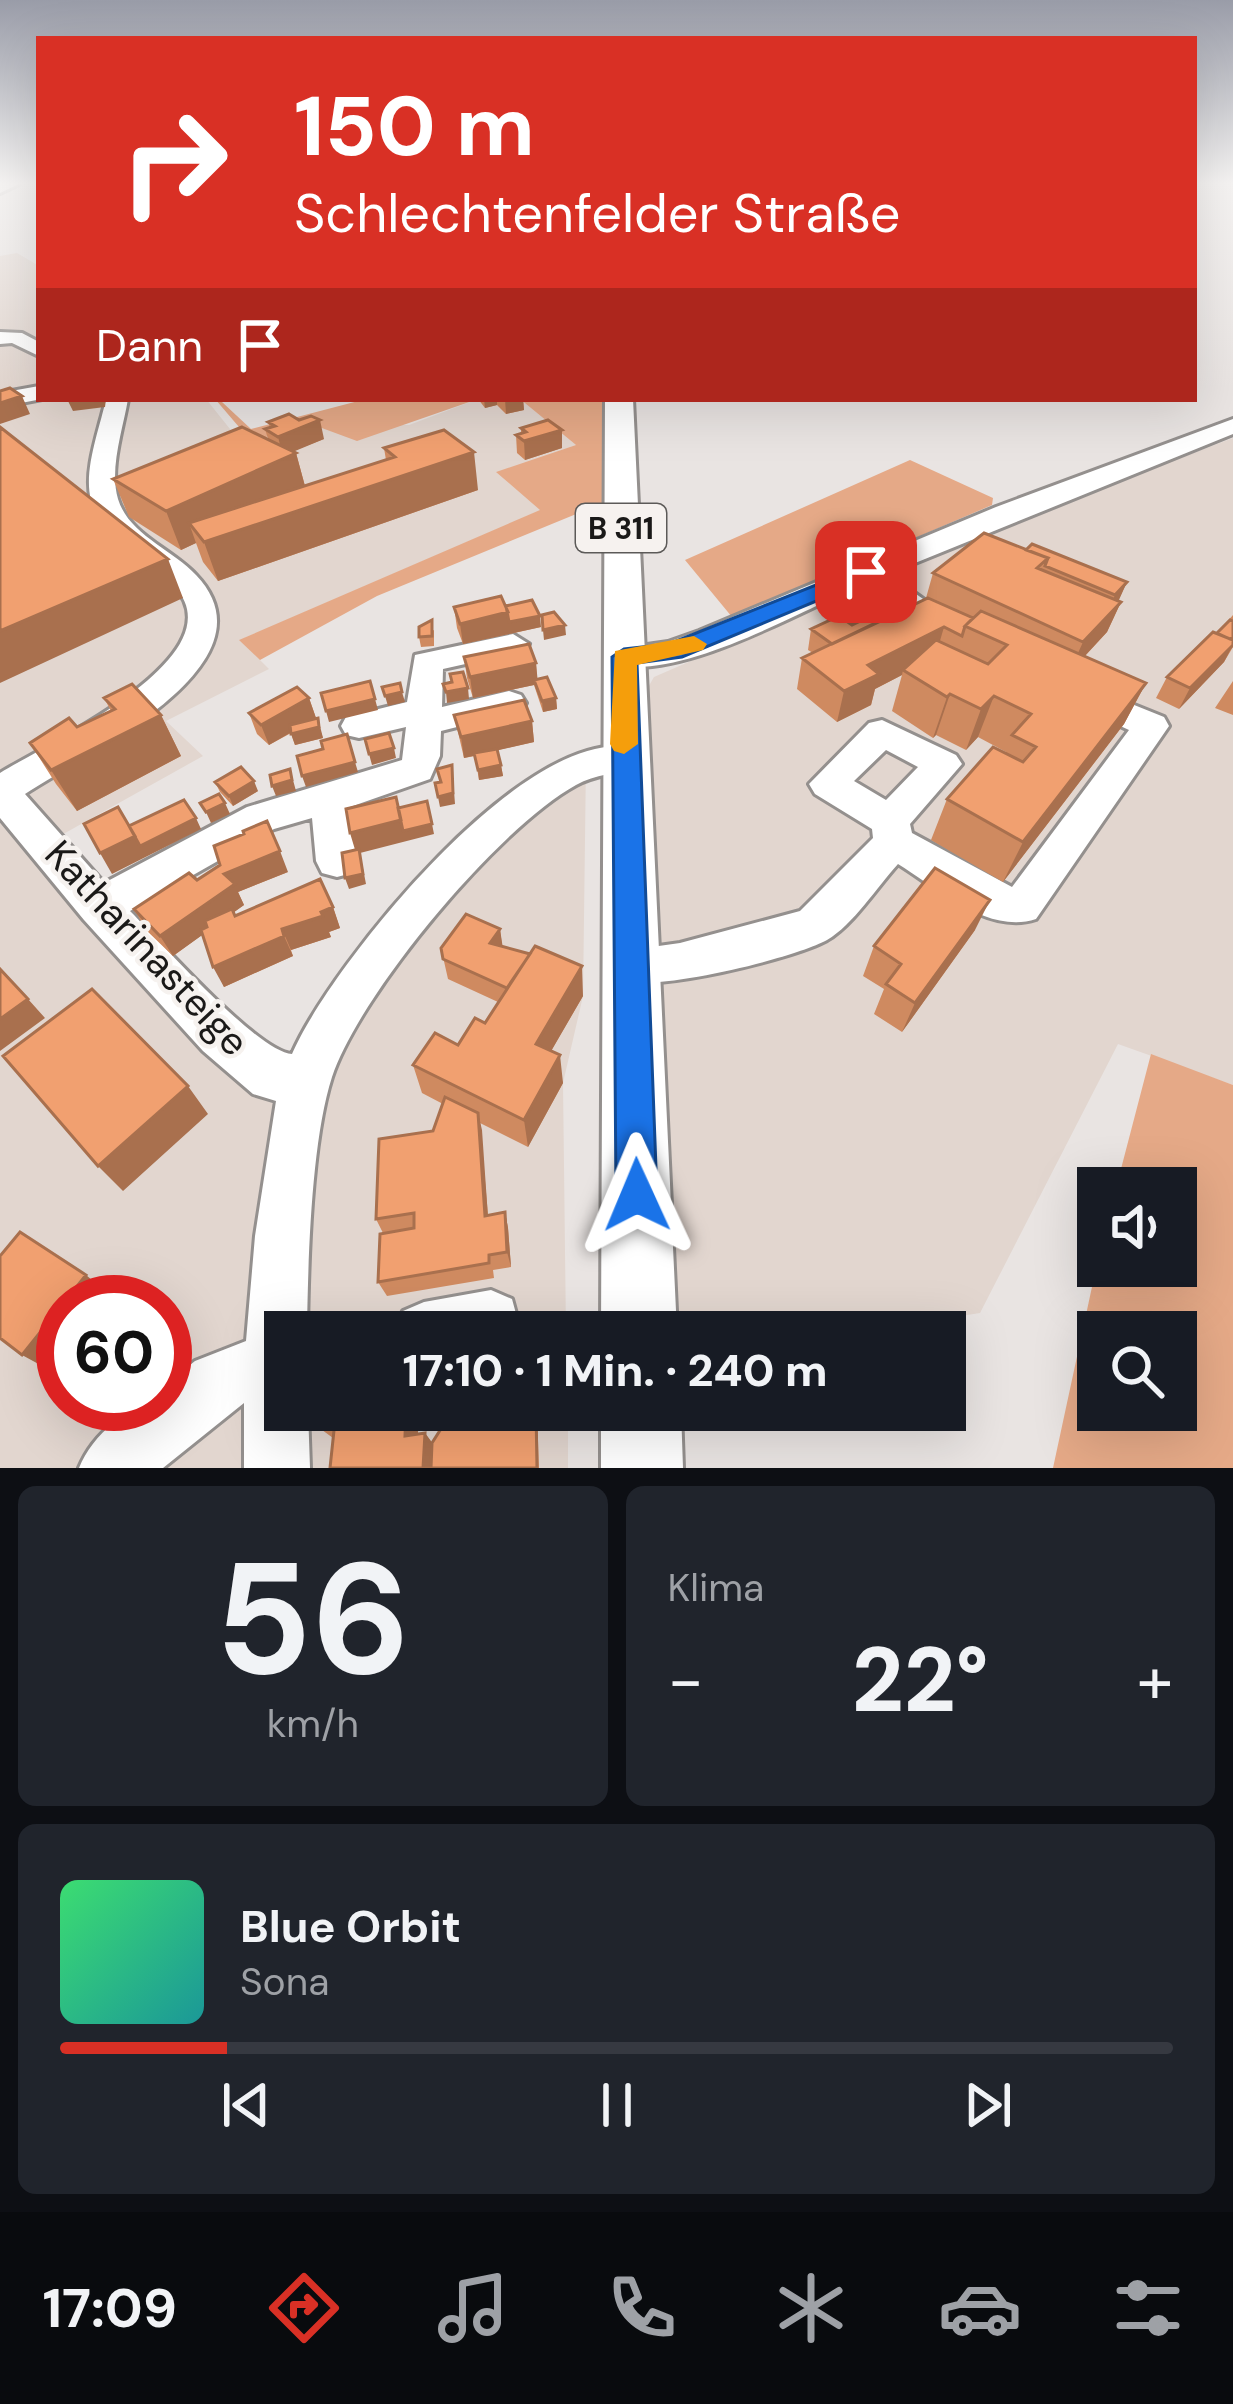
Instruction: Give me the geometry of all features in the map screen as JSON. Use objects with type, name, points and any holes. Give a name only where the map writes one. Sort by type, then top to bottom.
[{"type":"main road","name":"B 311","points":[[619,402],[639,1311]]},
{"type":"main road","points":[[641,1431],[642,1468]]},
{"type":"street","points":[[0,338],[15,337],[36,348]]},
{"type":"street","points":[[0,400],[36,394]]},
{"type":"street","points":[[0,791],[163,688],[186,669],[199,644],[206,608],[194,589],[127,532],[103,495],[118,402]]},
{"type":"street","points":[[624,657],[673,652],[1233,426]]},
{"type":"street","points":[[1192,442],[1233,456]]},
{"type":"street","points":[[866,572],[972,644]]},
{"type":"street","points":[[99,907],[261,818],[398,779],[417,769],[427,662],[512,644]]},
{"type":"street","points":[[632,966],[680,963],[814,926],[892,831],[995,902],[1021,906],[1151,726],[1051,681]]},
{"type":"street","points":[[359,726],[509,703]]},
{"type":"street","points":[[279,1311],[280,1234],[306,1079],[355,992],[428,898],[550,783],[586,761],[624,758]]},
{"type":"street","name":"Katharinasteige","points":[[0,791],[99,907],[220,1035],[272,1077],[306,1079]]},
{"type":"street","points":[[329,799],[338,861]]},
{"type":"street","points":[[112,1468],[217,1383],[264,1364]]},
{"type":"street","points":[[277,1468],[278,1431]]},
{"type":"shaded area","points":[[17,253],[36,264],[36,402],[208,402],[238,439],[250,429],[409,425],[470,402],[524,402],[576,445],[498,473],[541,510],[240,640],[269,669],[166,721],[203,756],[58,837],[158,971],[306,1079],[428,898],[586,761],[583,996],[563,1083],[566,1311],[264,1311],[264,1431],[568,1431],[568,1468],[0,1468],[0,256]]},
{"type":"shaded area","points":[[218,402],[251,429],[354,402],[469,402],[357,441],[311,424],[259,439],[251,430],[245,434]]},
{"type":"shaded area","points":[[524,402],[602,402],[603,503],[377,596],[260,660],[239,640],[540,510],[496,472],[576,445]]},
{"type":"shaded area","points":[[1233,438],[1233,1085],[1118,1044],[980,1313],[662,1311],[642,698],[654,677],[1013,521]]},
{"type":"shaded area","points":[[910,460],[993,498],[992,505],[732,617],[685,560]]},
{"type":"shaded area","points":[[1151,1054],[1233,1085],[1233,1468],[1053,1468],[1077,1357],[1077,1431],[1197,1431],[1197,1311],[1087,1311],[1092,1287],[1197,1287],[1197,1167],[1121,1167]]},
{"type":"building","points":[[10,388],[22,396],[0,403],[0,391]]},
{"type":"building","points":[[289,414],[299,420],[311,416],[320,420],[278,437],[265,429],[275,426],[268,422]]},
{"type":"building","points":[[548,420],[562,430],[524,441],[516,435],[526,432],[521,428]]},
{"type":"building","points":[[0,427],[168,559],[0,631]]},
{"type":"building","points":[[242,427],[296,453],[166,511],[113,479]]},
{"type":"building","points":[[444,430],[474,452],[204,542],[189,523],[395,457],[384,448]]},
{"type":"building","points":[[984,533],[1048,558],[1037,568],[1121,602],[1083,642],[933,573]]},
{"type":"building","points":[[1032,544],[1127,582],[1115,595],[1045,566],[1048,558],[1026,550]]},
{"type":"building","points":[[501,596],[508,612],[460,624],[454,607]]},
{"type":"building","points":[[928,598],[973,618],[962,636],[944,627],[868,665],[879,674],[844,691],[802,658]]},
{"type":"building","points":[[532,600],[540,616],[509,622],[506,606]]},
{"type":"building","points":[[981,611],[1146,683],[1023,842],[947,799],[993,747],[1023,762],[1036,747],[1012,735],[1031,714],[994,696],[981,709],[950,694],[947,697],[903,670],[936,640],[988,664],[1007,645],[965,626]]},
{"type":"building","points":[[554,612],[565,625],[543,630],[542,615]]},
{"type":"building","points":[[877,613],[885,619],[832,644],[811,629],[839,616],[852,625]]},
{"type":"building","points":[[432,620],[432,636],[419,637],[419,627]]},
{"type":"building","points":[[1230,620],[1233,637],[1230,639],[1217,633]]},
{"type":"building","points":[[1213,632],[1233,640],[1233,645],[1190,688],[1167,677]]},
{"type":"building","points":[[529,644],[536,663],[470,677],[464,657]]},
{"type":"building","points":[[463,672],[468,688],[446,692],[443,684],[452,682],[450,674]]},
{"type":"building","points":[[547,677],[556,698],[542,701],[534,680]]},
{"type":"building","points":[[370,681],[375,699],[326,711],[321,693]]},
{"type":"building","points":[[400,683],[402,692],[385,696],[382,687]]},
{"type":"building","points":[[132,684],[161,715],[51,770],[30,743],[69,718],[77,727],[115,709],[104,698]]},
{"type":"building","points":[[297,687],[309,698],[261,725],[249,713]]},
{"type":"building","points":[[524,700],[532,721],[461,737],[454,715]]},
{"type":"building","points":[[318,718],[319,727],[291,734],[290,725]]},
{"type":"building","points":[[389,733],[394,748],[369,754],[365,739]]},
{"type":"building","points":[[347,734],[355,762],[302,776],[297,756],[323,749],[321,741]]},
{"type":"building","points":[[497,749],[501,765],[478,770],[474,753]]},
{"type":"building","points":[[452,765],[453,793],[438,797],[437,769]]},
{"type":"building","points":[[241,767],[254,781],[229,796],[215,782]]},
{"type":"building","points":[[290,769],[292,780],[272,786],[270,775]]},
{"type":"building","points":[[219,794],[225,803],[206,812],[200,803]]},
{"type":"building","points":[[396,797],[401,820],[350,833],[346,809]]},
{"type":"building","points":[[184,800],[196,818],[140,846],[129,826]]},
{"type":"building","points":[[427,801],[432,824],[403,831],[398,808]]},
{"type":"building","points":[[118,807],[135,836],[100,853],[84,824]]},
{"type":"building","points":[[267,821],[280,851],[224,874],[235,884],[160,936],[134,909],[189,873],[197,880],[220,865],[214,846]]},
{"type":"building","points":[[359,849],[363,874],[345,878],[342,853]]},
{"type":"building","points":[[935,868],[990,900],[915,1003],[886,984],[901,964],[874,946]]},
{"type":"building","points":[[320,879],[333,907],[321,912],[323,916],[282,929],[284,936],[213,967],[201,930],[207,927],[205,921],[232,909],[235,916]]},
{"type":"building","points":[[466,914],[500,929],[490,943],[530,954],[507,988],[443,959],[441,948]]},
{"type":"building","points":[[535,946],[582,966],[536,1044],[560,1055],[524,1120],[413,1065],[435,1033],[458,1045],[475,1018],[485,1023]]},
{"type":"building","points":[[0,969],[28,999],[0,1019]]},
{"type":"building","points":[[92,989],[188,1086],[98,1166],[3,1056]]},
{"type":"building","points":[[445,1097],[478,1113],[485,1216],[505,1212],[507,1252],[489,1255],[489,1263],[378,1282],[380,1234],[414,1228],[414,1213],[376,1219],[379,1139],[433,1131]]},
{"type":"building","points":[[20,1232],[86,1275],[36,1275],[36,1338],[22,1355],[0,1338],[0,1256]]},
{"type":"building","points":[[334,1431],[425,1433],[423,1468],[330,1468]]},
{"type":"building","points":[[440,1431],[536,1431],[537,1468],[431,1468],[432,1443]]},
{"type":"slow traffic","points":[[624,744],[624,657],[673,652],[694,644]]},
{"type":"route","points":[[637,1195],[624,657],[673,652],[866,572]]}]
